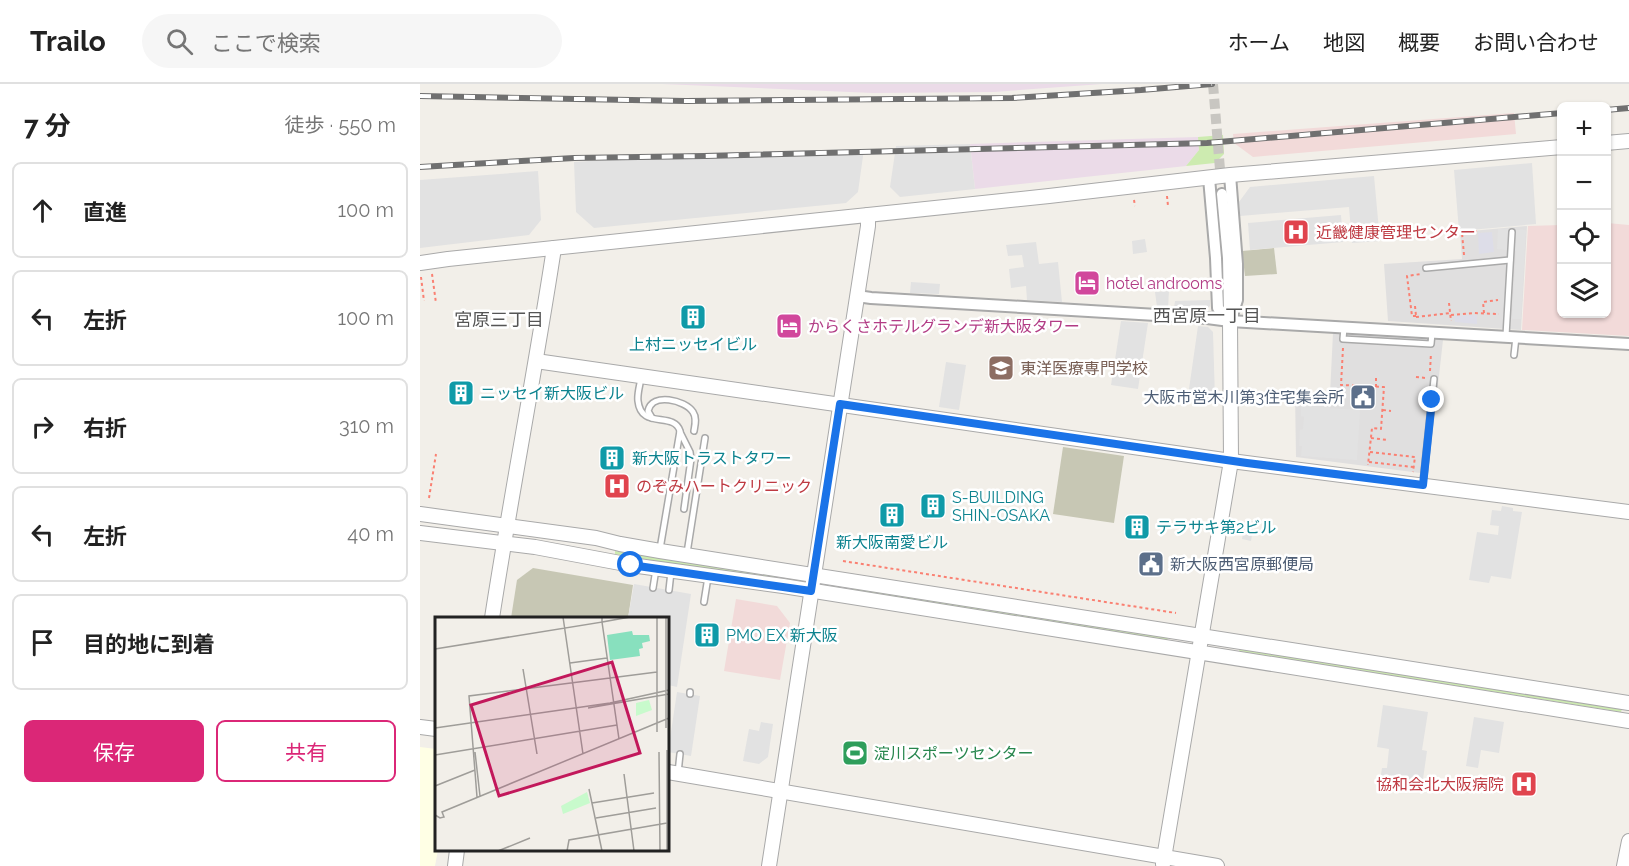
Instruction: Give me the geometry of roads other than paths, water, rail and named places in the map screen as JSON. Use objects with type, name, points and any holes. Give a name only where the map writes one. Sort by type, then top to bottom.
[{"type":"street","points":[[1611,143],[1629,141]]},
{"type":"street","points":[[420,263],[1230,175],[1557,147]]},
{"type":"street","points":[[1230,175],[1238,300],[1230,321]]},
{"type":"street","points":[[1209,178],[1218,308],[1230,321]]},
{"type":"street","points":[[1163,861],[1231,460],[1228,258],[1222,194]]},
{"type":"street","points":[[769,866],[858,296],[868,215]]},
{"type":"street","points":[[492,617],[554,248]]},
{"type":"street","points":[[858,296],[1230,321],[1629,344]]},
{"type":"street","points":[[536,360],[1231,460],[1629,512]]},
{"type":"street","points":[[420,514],[596,538],[660,551],[1629,703]]},
{"type":"street","points":[[420,533],[535,547],[1629,721]]},
{"type":"street","points":[[420,727],[435,729]]},
{"type":"street","points":[[673,773],[1163,861],[1217,866]]},
{"type":"street","points":[[1624,866],[1629,842]]},
{"type":"street","points":[[455,866],[457,851]]},
{"type":"lane","points":[[1512,232],[1507,314],[1514,356]]},
{"type":"lane","points":[[1426,267],[1510,260]]},
{"type":"lane","points":[[1344,326],[1343,339],[1431,344],[1432,332]]},
{"type":"lane","points":[[641,376],[638,398],[639,407],[644,415],[675,423],[680,428],[690,452],[684,508]]},
{"type":"lane","points":[[1423,485],[1434,380]]},
{"type":"lane","points":[[653,419],[648,411],[652,402],[660,400],[679,402],[693,411],[694,431]]},
{"type":"lane","points":[[660,551],[680,431]]},
{"type":"lane","points":[[687,555],[705,438]]},
{"type":"lane","points":[[653,588],[656,568]]},
{"type":"lane","points":[[669,590],[671,570]]},
{"type":"lane","points":[[704,602],[708,576]]},
{"type":"lane","points":[[673,773],[681,754]]},
{"type":"tunnel","points":[[1213,84],[1222,194]]},
{"type":"railway","points":[[420,96],[686,101],[1012,98],[1212,84]]},
{"type":"railway","points":[[1611,110],[1629,108]]},
{"type":"railway","points":[[420,167],[574,158],[1207,143],[1557,113]]},
{"type":"place","name":"近畿健康管理センター","points":[[1296,232]]},
{"type":"place","name":"hotel androoms","points":[[1087,283]]},
{"type":"place","name":"上村ニッセイビル","points":[[693,317]]},
{"type":"place","name":"からくさホテルグランデ新大阪タワー","points":[[789,326]]},
{"type":"place","name":"東洋医療専門学校","points":[[1001,368]]},
{"type":"place","name":"ニッセイ新大阪ビル","points":[[461,393]]},
{"type":"place","name":"大阪市営木川第3住宅集会所","points":[[1363,397]]},
{"type":"place","name":"新大阪トラストタワー","points":[[612,458]]},
{"type":"place","name":"のぞみハートクリニック","points":[[617,486]]},
{"type":"place","name":"S-BUILDING SHIN-OSAKA","points":[[933,506]]},
{"type":"place","name":"新大阪南愛ビル","points":[[892,515]]},
{"type":"place","name":"テラサキ第2ビル","points":[[1137,527]]},
{"type":"place","name":"新大阪西宮原郵便局","points":[[1151,564]]},
{"type":"place","name":"PMO EX 新大阪","points":[[707,635]]},
{"type":"place","name":"淀川スポーツセンター","points":[[855,753]]},
{"type":"place","name":"協和会北大阪病院","points":[[1524,784]]},
{"type":"district","name":"西宮原一丁目","points":[[1207,316]]},
{"type":"district","name":"宮原三丁目","points":[[499,320]]}]
